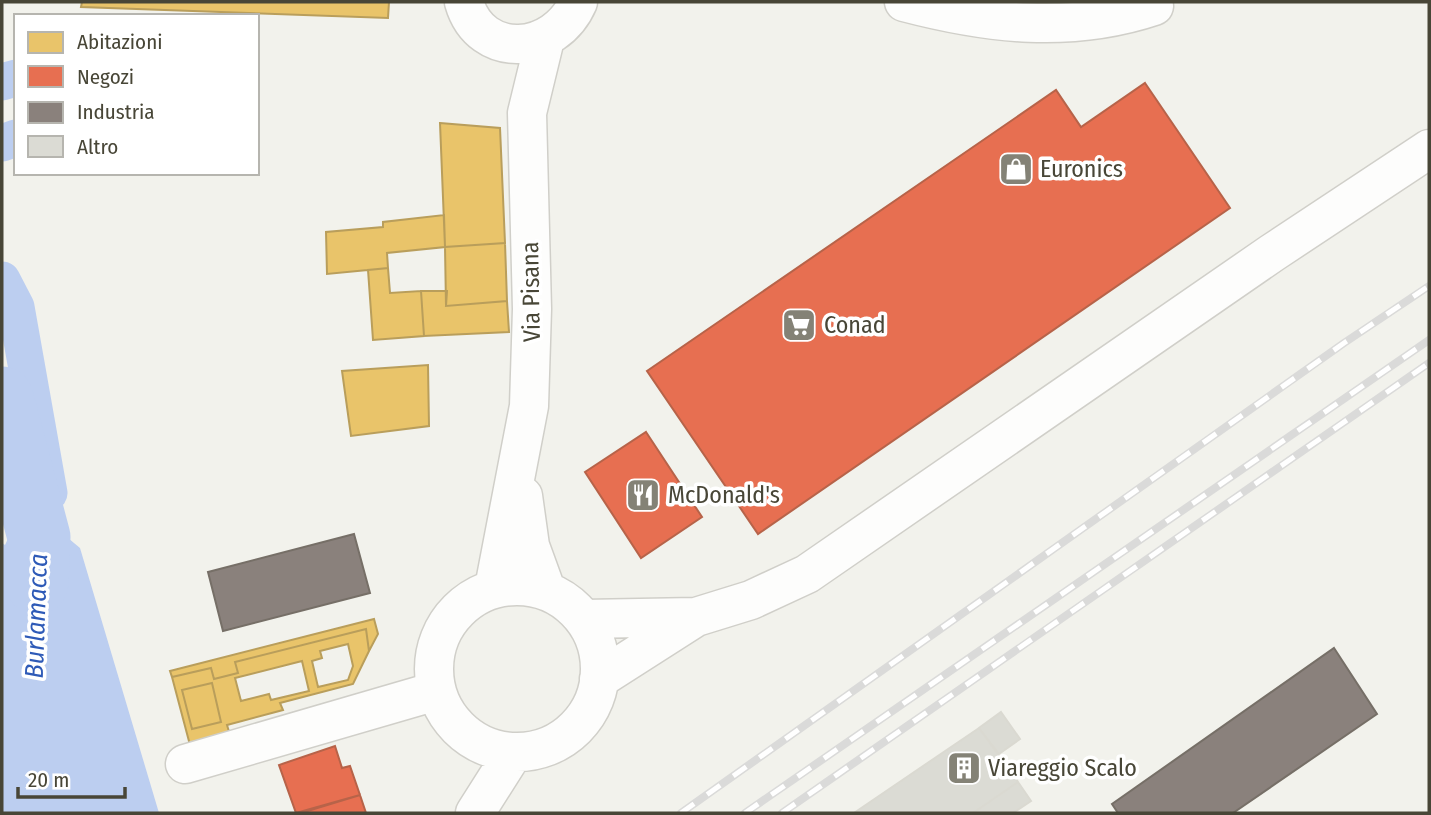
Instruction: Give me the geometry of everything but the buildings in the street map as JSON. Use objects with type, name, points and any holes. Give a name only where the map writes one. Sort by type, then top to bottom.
[{"type":"street","points":[[464,2],[475,23],[494,38],[527,44],[545,39],[560,30],[578,2]]},
{"type":"street","points":[[904,2],[979,19],[1027,24],[1104,19],[1154,6]]},
{"type":"street","name":"Via Pisana","points":[[494,38],[527,113]]},
{"type":"street","name":"Via Pisana","points":[[494,588],[529,406],[531,352],[527,113],[545,39]]},
{"type":"street","points":[[599,679],[696,617],[751,600],[807,574],[1272,253],[1429,149]]},
{"type":"street","name":"Via Pisana","points":[[519,469],[530,546],[545,590]]},
{"type":"street","points":[[520,586],[545,590],[572,606],[584,619],[598,650],[599,679],[590,709],[571,733],[544,748],[513,752],[492,749],[465,735],[444,710],[436,691],[433,669],[436,648],[444,628],[466,604],[494,588],[520,586]]},
{"type":"street","points":[[584,619],[696,617]]},
{"type":"street","points":[[185,764],[436,691]]},
{"type":"street","points":[[475,813],[502,775],[513,752]]},
{"type":"water","name":"Burlamacca","points":[[49,493],[62,533],[80,548],[159,813],[2,813],[2,543],[5,545],[14,526],[9,502]]},
{"type":"waterway","name":"Burlamacca","points":[[2,82],[14,79]]},
{"type":"waterway","name":"Burlamacca","points":[[2,143],[14,139]]},
{"type":"waterway","name":"Burlamacca","points":[[2,280],[16,307],[49,493],[9,502],[2,475]]},
{"type":"waterway","name":"Burlamacca","points":[[2,398],[39,537],[37,583]]},
{"type":"railway","points":[[681,813],[1344,343],[1429,286]]},
{"type":"railway","points":[[745,813],[1429,340]]},
{"type":"railway","points":[[782,813],[1429,363]]},
{"type":"place","name":"Euronics","points":[[1016,169]]},
{"type":"place","name":"Conad","points":[[799,325]]},
{"type":"place","name":"McDonald's","points":[[643,495]]},
{"type":"place","name":"Viareggio Scalo","points":[[964,768]]}]
